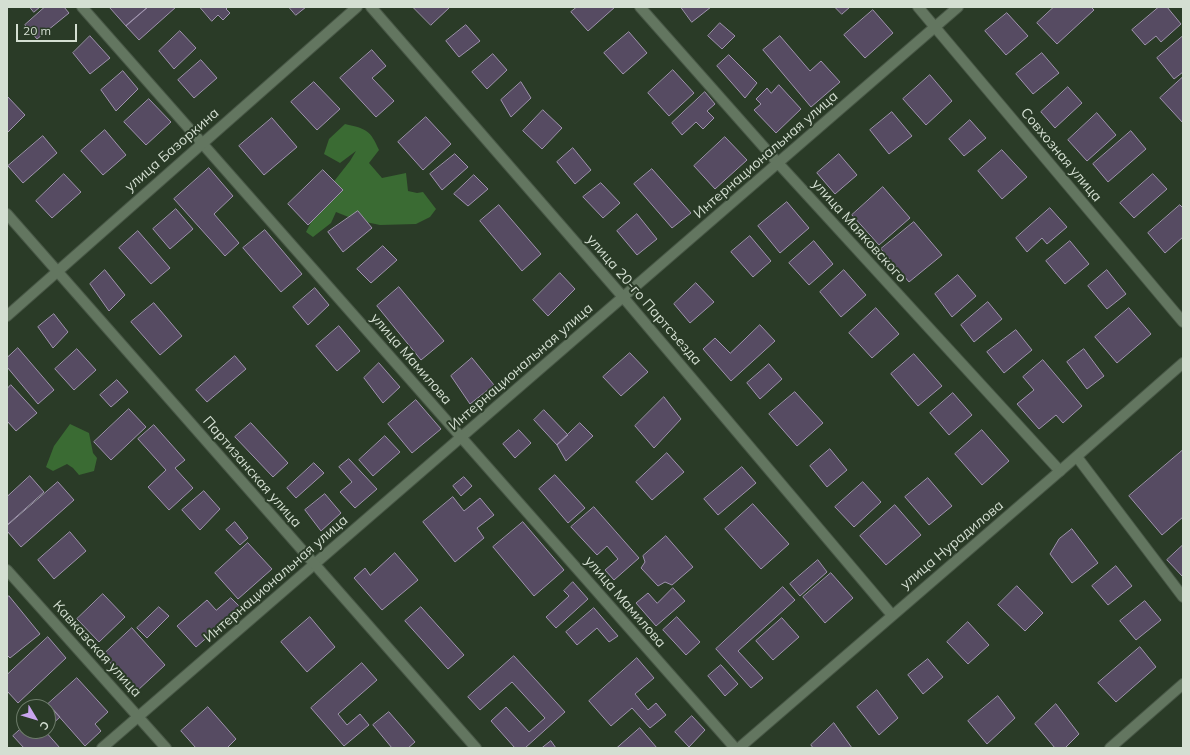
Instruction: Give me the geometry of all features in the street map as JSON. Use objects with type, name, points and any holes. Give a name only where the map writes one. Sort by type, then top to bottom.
[{"type":"street","name":"улица Мамилова","points":[[82,7],[735,748]]},
{"type":"street","name":"улица Базоркина","points":[[7,316],[357,7]]},
{"type":"street","name":"улица 20-го Партсъезда","points":[[371,7],[623,297],[892,614]]},
{"type":"street","name":"улица Маяковского","points":[[640,7],[778,163],[1060,471]]},
{"type":"street","name":"Совхозная улица","points":[[918,7],[1183,322]]},
{"type":"street","name":"Интернациональная улица","points":[[102,748],[958,7]]},
{"type":"street","name":"Партизанская улица","points":[[7,214],[476,748]]},
{"type":"street","name":"улица Нурадилова","points":[[739,748],[892,614],[1077,457],[1183,363]]},
{"type":"street","points":[[1077,457],[1183,597]]},
{"type":"street","name":"Кавказская улица","points":[[7,570],[166,748]]},
{"type":"street","points":[[1110,748],[1183,684]]},
{"type":"green space","points":[[345,124],[367,131],[373,138],[379,150],[369,163],[382,178],[406,173],[408,191],[417,193],[423,192],[436,209],[430,217],[416,224],[380,225],[356,220],[336,212],[331,223],[313,237],[306,232],[328,189],[356,151],[340,163],[324,154],[329,139]]},
{"type":"green space","points":[[70,424],[89,433],[93,453],[97,458],[94,471],[79,475],[67,464],[53,471],[46,467],[54,446]]},
{"type":"building","points":[[30,7],[40,7],[34,12]]},
{"type":"building","points":[[45,7],[64,7],[69,13],[37,39],[25,25]]},
{"type":"building","points":[[148,7],[126,26],[110,8]]},
{"type":"building","points":[[148,7],[176,7],[139,40],[126,26]]},
{"type":"building","points":[[200,7],[228,7],[226,9],[230,13],[223,20],[218,15],[212,21]]},
{"type":"building","points":[[289,7],[306,7],[296,15]]},
{"type":"building","points":[[413,7],[450,7],[431,25]]},
{"type":"building","points":[[577,7],[615,7],[588,31],[571,12]]},
{"type":"building","points":[[681,7],[711,7],[692,22]]},
{"type":"building","points":[[835,7],[850,7],[842,14]]},
{"type":"building","points":[[1054,7],[1091,7],[1094,10],[1057,44],[1037,23]]},
{"type":"building","points":[[1159,7],[1167,7],[1181,24],[1161,42],[1156,36],[1145,45],[1132,30]]},
{"type":"building","points":[[873,10],[893,33],[865,58],[844,35]]},
{"type":"building","points":[[1007,13],[1028,36],[1006,55],[985,31]]},
{"type":"building","points":[[720,23],[735,36],[722,49],[708,36]]},
{"type":"building","points":[[466,25],[480,41],[459,57],[446,41]]},
{"type":"building","points":[[180,31],[196,48],[174,69],[159,51]]},
{"type":"building","points":[[629,32],[647,53],[623,74],[604,53]]},
{"type":"building","points":[[90,36],[110,58],[90,74],[73,53]]},
{"type":"building","points":[[780,36],[810,71],[821,61],[840,82],[811,107],[763,50]]},
{"type":"building","points":[[1183,36],[1183,72],[1174,79],[1157,58]]},
{"type":"building","points":[[372,50],[386,66],[372,78],[394,101],[376,117],[340,78]]},
{"type":"building","points":[[1042,53],[1059,73],[1033,94],[1016,74]]},
{"type":"building","points":[[493,54],[507,70],[487,89],[472,72]]},
{"type":"building","points":[[729,55],[757,83],[745,98],[717,66]]},
{"type":"building","points":[[201,60],[217,78],[194,98],[178,80]]},
{"type":"building","points":[[673,70],[694,93],[669,116],[648,93]]},
{"type":"building","points":[[123,71],[138,89],[116,111],[101,90]]},
{"type":"building","points":[[930,75],[952,101],[926,125],[903,99]]},
{"type":"building","points":[[1183,77],[1183,123],[1160,98]]},
{"type":"building","points":[[314,82],[340,109],[317,130],[291,102]]},
{"type":"building","points":[[521,82],[531,98],[511,117],[501,100]]},
{"type":"building","points":[[779,85],[801,109],[776,133],[754,110],[761,104],[756,99],[767,88],[771,93]]},
{"type":"building","points":[[1068,87],[1082,103],[1055,128],[1041,112]]},
{"type":"building","points":[[705,92],[715,104],[707,111],[714,118],[703,129],[696,122],[682,135],[672,123]]},
{"type":"building","points":[[7,96],[25,115],[7,133]]},
{"type":"building","points":[[149,99],[171,122],[146,145],[124,122]]},
{"type":"building","points":[[543,110],[562,128],[542,149],[523,131]]},
{"type":"building","points":[[892,112],[912,136],[889,154],[870,130]]},
{"type":"building","points":[[1097,113],[1116,135],[1087,161],[1068,140]]},
{"type":"building","points":[[426,117],[451,144],[423,170],[398,142]]},
{"type":"building","points":[[272,118],[297,147],[264,175],[239,146]]},
{"type":"building","points":[[970,120],[986,138],[964,156],[949,139]]},
{"type":"building","points":[[105,130],[126,155],[103,175],[81,151]]},
{"type":"building","points":[[1131,131],[1146,149],[1108,182],[1093,164]]},
{"type":"building","points":[[43,136],[57,153],[23,183],[8,166]]},
{"type":"building","points":[[725,137],[747,160],[715,189],[694,166]]},
{"type":"building","points":[[573,148],[591,170],[575,184],[557,162]]},
{"type":"building","points":[[1002,150],[1027,177],[1002,199],[978,171]]},
{"type":"building","points":[[455,154],[468,167],[442,190],[430,174]]},
{"type":"building","points":[[839,154],[857,175],[835,194],[817,173]]},
{"type":"building","points":[[209,168],[233,196],[214,214],[239,243],[225,256],[174,199]]},
{"type":"building","points":[[652,169],[691,213],[672,228],[634,184]]},
{"type":"building","points":[[323,170],[343,190],[308,225],[288,204]]},
{"type":"building","points":[[64,174],[81,192],[52,218],[36,201]]},
{"type":"building","points":[[1153,174],[1167,189],[1134,218],[1120,203]]},
{"type":"building","points":[[474,175],[488,189],[468,206],[454,194]]},
{"type":"building","points":[[601,183],[620,203],[603,218],[583,197]]},
{"type":"building","points":[[883,187],[910,218],[879,245],[852,215]]},
{"type":"building","points":[[787,202],[809,228],[780,253],[758,226]]},
{"type":"building","points":[[499,205],[541,254],[522,271],[480,221]]},
{"type":"building","points":[[1180,205],[1183,208],[1183,237],[1165,253],[1148,233]]},
{"type":"building","points":[[1050,208],[1067,227],[1047,244],[1042,238],[1027,252],[1016,238]]},
{"type":"building","points":[[176,209],[193,229],[170,249],[153,229]]},
{"type":"building","points":[[358,211],[372,228],[343,252],[328,232]]},
{"type":"building","points":[[637,214],[657,239],[637,255],[617,231]]},
{"type":"building","points":[[914,222],[942,255],[909,282],[881,249]]},
{"type":"building","points":[[265,230],[302,274],[281,292],[243,248]]},
{"type":"building","points":[[138,231],[170,268],[151,284],[119,248]]},
{"type":"building","points":[[750,236],[771,261],[753,277],[731,252]]},
{"type":"building","points":[[814,241],[833,264],[809,285],[789,263]]},
{"type":"building","points":[[1070,241],[1089,264],[1065,284],[1046,261]]},
{"type":"building","points":[[383,246],[397,260],[371,283],[357,269]]},
{"type":"building","points":[[105,270],[125,295],[109,311],[90,284]]},
{"type":"building","points":[[844,270],[866,295],[841,317],[820,292]]},
{"type":"building","points":[[1107,270],[1126,294],[1107,309],[1088,286]]},
{"type":"building","points":[[560,273],[575,289],[548,316],[533,300]]},
{"type":"building","points":[[958,275],[976,296],[952,317],[935,294]]},
{"type":"building","points":[[696,283],[714,302],[690,323],[674,304]]},
{"type":"building","points":[[399,287],[444,341],[421,360],[377,306]]},
{"type":"building","points":[[315,288],[329,305],[308,325],[293,307]]},
{"type":"building","points":[[988,302],[1002,319],[974,342],[961,325]]},
{"type":"building","points":[[154,303],[182,336],[160,355],[131,322]]},
{"type":"building","points":[[876,308],[899,334],[872,358],[849,333]]},
{"type":"building","points":[[1129,308],[1151,334],[1117,363],[1095,337]]},
{"type":"building","points":[[54,314],[68,332],[53,348],[38,327]]},
{"type":"building","points":[[760,325],[775,341],[731,381],[703,349],[715,338],[730,353]]},
{"type":"building","points":[[339,326],[360,351],[337,371],[316,346]]},
{"type":"building","points":[[1016,330],[1032,350],[1004,373],[987,352]]},
{"type":"building","points":[[18,348],[54,390],[38,404],[7,367],[7,358]]},
{"type":"building","points":[[77,349],[96,370],[74,390],[55,369]]},
{"type":"building","points":[[1084,349],[1104,376],[1087,389],[1067,362]]},
{"type":"building","points":[[630,353],[648,372],[621,396],[603,377]]},
{"type":"building","points":[[914,354],[942,386],[918,406],[891,374]]},
{"type":"building","points":[[235,356],[246,369],[207,402],[196,390]]},
{"type":"building","points":[[472,358],[494,385],[470,404],[451,376]]},
{"type":"building","points":[[1043,360],[1082,406],[1063,423],[1056,415],[1039,429],[1017,404],[1034,390],[1023,377]]},
{"type":"building","points":[[379,363],[400,387],[383,403],[364,378]]},
{"type":"building","points":[[769,364],[782,379],[760,399],[747,383]]},
{"type":"building","points":[[117,380],[128,392],[111,407],[100,395]]},
{"type":"building","points":[[11,385],[37,413],[16,431],[7,421],[7,389]]},
{"type":"building","points":[[795,392],[823,423],[797,446],[769,414]]},
{"type":"building","points":[[953,393],[972,415],[949,435],[930,413]]},
{"type":"building","points":[[664,397],[681,419],[654,448],[635,426]]},
{"type":"building","points":[[416,400],[441,429],[412,453],[388,424]]},
{"type":"building","points":[[129,409],[146,427],[111,460],[94,442]]},
{"type":"building","points":[[544,410],[568,435],[557,445],[534,420]]},
{"type":"building","points":[[251,423],[288,463],[273,477],[235,437]]},
{"type":"building","points":[[580,423],[593,436],[566,461],[557,445]]},
{"type":"building","points":[[154,425],[185,460],[175,468],[193,488],[169,510],[148,487],[166,470],[138,439]]},
{"type":"building","points":[[519,430],[531,443],[515,458],[503,444]]},
{"type":"building","points":[[982,430],[1009,461],[982,485],[955,454]]},
{"type":"building","points":[[385,436],[400,452],[373,476],[359,460]]},
{"type":"building","points":[[830,449],[847,470],[827,487],[810,466]]},
{"type":"building","points":[[1183,450],[1183,517],[1162,535],[1129,496]]},
{"type":"building","points":[[667,453],[684,472],[652,500],[636,482]]},
{"type":"building","points":[[349,459],[377,489],[355,508],[340,492],[352,482],[339,467]]},
{"type":"building","points":[[314,463],[324,473],[296,498],[287,488]]},
{"type":"building","points":[[742,467],[756,483],[718,515],[704,499]]},
{"type":"building","points":[[555,475],[585,508],[568,523],[539,489]]},
{"type":"building","points":[[30,476],[44,492],[7,525],[7,497]]},
{"type":"building","points":[[464,477],[472,486],[461,496],[453,486]]},
{"type":"building","points":[[928,478],[952,506],[929,525],[905,497]]},
{"type":"building","points":[[58,482],[74,500],[21,547],[7,531],[7,526]]},
{"type":"building","points":[[863,482],[881,502],[854,527],[835,507]]},
{"type":"building","points":[[204,491],[220,509],[200,530],[182,510]]},
{"type":"building","points":[[325,494],[341,513],[321,531],[305,510]]},
{"type":"building","points":[[453,497],[464,511],[480,498],[494,515],[477,528],[484,538],[455,562],[423,522]]},
{"type":"building","points":[[753,504],[789,544],[761,569],[725,529]]},
{"type":"building","points":[[895,505],[921,535],[886,565],[860,536]]},
{"type":"building","points":[[594,507],[639,558],[614,580],[605,570],[618,559],[607,546],[597,555],[571,527]]},
{"type":"building","points":[[235,522],[248,538],[240,545],[226,530]]},
{"type":"building","points":[[523,522],[564,570],[534,596],[493,547]]},
{"type":"building","points":[[1072,529],[1098,563],[1072,583],[1050,554],[1059,539]]},
{"type":"building","points":[[70,532],[86,551],[54,579],[38,560]]},
{"type":"building","points":[[666,536],[693,567],[672,585],[665,582],[658,586],[641,568],[645,562],[643,556]]},
{"type":"building","points":[[248,543],[272,569],[238,599],[215,573]]},
{"type":"building","points":[[1183,545],[1183,577],[1167,560]]},
{"type":"building","points":[[395,553],[418,580],[382,610],[354,578],[365,568],[370,575]]},
{"type":"building","points":[[818,560],[827,572],[800,596],[790,584]]},
{"type":"building","points":[[1116,566],[1132,586],[1108,605],[1092,586]]},
{"type":"building","points":[[831,573],[853,598],[825,623],[803,597]]},
{"type":"building","points":[[573,582],[588,599],[556,628],[546,617],[569,596],[564,591]]},
{"type":"building","points":[[1017,586],[1043,613],[1025,631],[998,605]]},
{"type":"building","points":[[783,587],[795,600],[738,651],[763,678],[751,688],[716,649]]},
{"type":"building","points":[[673,588],[685,601],[656,626],[636,603],[648,593],[657,603]]},
{"type":"building","points":[[103,594],[125,617],[99,642],[77,619]]},
{"type":"building","points":[[9,596],[40,634],[10,658],[7,655],[7,598]]},
{"type":"building","points":[[231,598],[241,608],[196,647],[177,626],[207,600],[216,610]]},
{"type":"building","points":[[1145,601],[1161,620],[1136,640],[1120,621]]},
{"type":"building","points":[[159,607],[169,616],[147,638],[137,628]]},
{"type":"building","points":[[421,607],[464,655],[448,669],[405,621]]},
{"type":"building","points":[[594,608],[618,636],[609,642],[597,628],[577,645],[566,632]]},
{"type":"building","points":[[310,617],[335,647],[307,672],[281,642]]},
{"type":"building","points":[[677,617],[700,642],[686,655],[663,630]]},
{"type":"building","points":[[782,618],[799,637],[773,660],[756,641]]},
{"type":"building","points":[[968,622],[989,645],[968,664],[947,642]]},
{"type":"building","points":[[132,628],[165,665],[137,691],[103,655]]},
{"type":"building","points":[[48,637],[66,658],[22,699],[16,699],[16,701],[7,691],[7,675]]},
{"type":"building","points":[[1140,647],[1156,667],[1116,702],[1098,683]]},
{"type":"building","points":[[514,656],[565,712],[525,748],[515,748],[491,721],[506,707],[529,732],[545,718],[512,682],[480,710],[468,697]]},
{"type":"building","points":[[637,658],[654,678],[635,694],[648,710],[656,703],[666,715],[650,728],[632,708],[611,726],[589,701]]},
{"type":"building","points":[[928,659],[943,677],[923,694],[908,675]]},
{"type":"building","points":[[362,663],[377,680],[338,714],[347,725],[360,714],[369,725],[344,746],[311,708]]},
{"type":"building","points":[[721,665],[738,684],[725,696],[708,676]]},
{"type":"building","points":[[77,678],[108,712],[95,724],[101,731],[85,746],[56,713],[56,699],[54,699]]},
{"type":"building","points":[[877,690],[898,718],[879,735],[857,707]]},
{"type":"building","points":[[998,696],[1015,718],[987,744],[968,721]]},
{"type":"building","points":[[1056,704],[1079,734],[1065,748],[1055,748],[1035,724]]},
{"type":"building","points":[[208,707],[236,739],[227,748],[196,748],[181,731]]},
{"type":"building","points":[[389,712],[415,742],[408,748],[392,748],[373,725]]},
{"type":"building","points":[[56,713],[60,717],[56,721]]},
{"type":"building","points":[[692,716],[705,730],[689,747],[675,732]]},
{"type":"building","points":[[834,723],[852,748],[813,748],[811,745]]},
{"type":"building","points":[[640,728],[657,748],[617,748]]},
{"type":"building","points":[[16,733],[16,739],[52,739],[60,748],[24,748],[13,736]]},
{"type":"building","points":[[551,741],[556,748],[542,748]]}]
